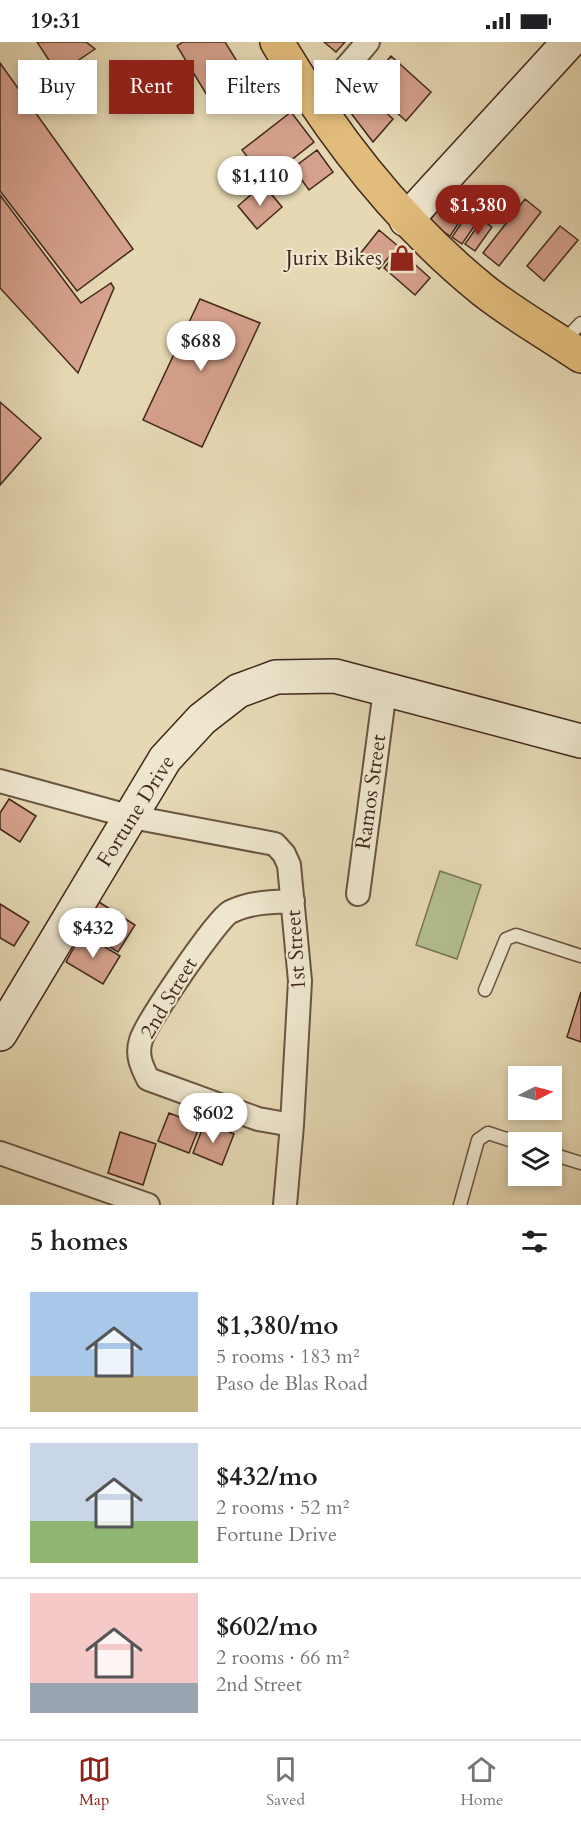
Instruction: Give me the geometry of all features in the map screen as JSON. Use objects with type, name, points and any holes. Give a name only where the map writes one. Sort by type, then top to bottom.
[{"type":"main road","points":[[277,42],[314,99]]},
{"type":"main road","points":[[325,114],[406,220],[483,290],[575,341]]},
{"type":"street","points":[[352,60],[368,42]]},
{"type":"street","points":[[406,220],[569,42]]},
{"type":"street","name":"Fortune Drive","points":[[0,1034],[165,759],[202,719],[238,691],[276,677],[335,676],[581,741]]},
{"type":"street","name":"Ramos Street","points":[[358,894],[385,690]]},
{"type":"street","name":"1st Street","points":[[1,782],[132,817],[275,844],[284,854],[289,865],[300,981],[285,1205]]},
{"type":"street","name":"2nd Street","points":[[292,1125],[258,1119],[148,1079],[139,1062],[141,1040],[194,954],[228,913],[250,904],[293,901]]},
{"type":"street","points":[[0,1152],[148,1205]]},
{"type":"lane","points":[[485,990],[506,939],[516,935],[581,956]]},
{"type":"lane","points":[[460,1205],[478,1140],[488,1133],[508,1139]]},
{"type":"lane","points":[[562,1157],[581,1163]]},
{"type":"green space","points":[[440,871],[481,885],[457,959],[416,945]]},
{"type":"building","points":[[37,42],[86,42],[95,49],[79,60],[49,60]]},
{"type":"building","points":[[183,42],[225,42],[236,60],[206,60],[206,94],[194,74],[194,60],[186,60],[177,46]]},
{"type":"building","points":[[324,42],[345,42],[336,52]]},
{"type":"building","points":[[0,63],[18,88],[18,114],[36,114],[133,249],[77,291],[0,191]]},
{"type":"building","points":[[400,64],[431,92],[406,121],[398,114]]},
{"type":"building","points":[[288,114],[293,114],[314,142],[266,180],[242,150]]},
{"type":"building","points":[[352,114],[388,114],[393,119],[373,142]]},
{"type":"building","points":[[317,150],[333,172],[309,190],[293,168]]},
{"type":"building","points":[[263,184],[282,207],[257,229],[238,206]]},
{"type":"building","points":[[449,192],[470,206],[450,236],[429,222]]},
{"type":"building","points":[[0,195],[81,303],[111,283],[114,288],[78,373],[0,288]]},
{"type":"building","points":[[525,199],[541,212],[499,266],[483,253]]},
{"type":"building","points":[[465,218],[475,225],[462,244],[452,237]]},
{"type":"building","points":[[482,220],[492,227],[475,251],[465,244]]},
{"type":"building","points":[[560,226],[578,240],[544,281],[527,266]]},
{"type":"building","points":[[379,230],[398,246],[379,269],[360,254]]},
{"type":"building","points":[[399,250],[430,278],[415,295],[384,268]]},
{"type":"building","points":[[200,299],[260,323],[202,447],[143,420]]},
{"type":"building","points":[[0,402],[41,438],[0,485]]},
{"type":"building","points":[[9,799],[36,816],[20,842],[0,829],[0,813]]},
{"type":"building","points":[[99,902],[135,925],[118,952],[82,929]]},
{"type":"building","points":[[0,904],[29,922],[14,946],[0,938]]},
{"type":"building","points":[[82,933],[120,956],[103,984],[66,962]]},
{"type":"building","points":[[581,992],[581,1042],[567,1037]]},
{"type":"building","points":[[169,1113],[200,1125],[189,1153],[158,1141]]},
{"type":"building","points":[[205,1122],[234,1134],[222,1165],[193,1153]]},
{"type":"building","points":[[120,1132],[156,1144],[143,1185],[108,1173]]},
{"type":"place","name":"Jurix Bikes","points":[[402,258]]}]
